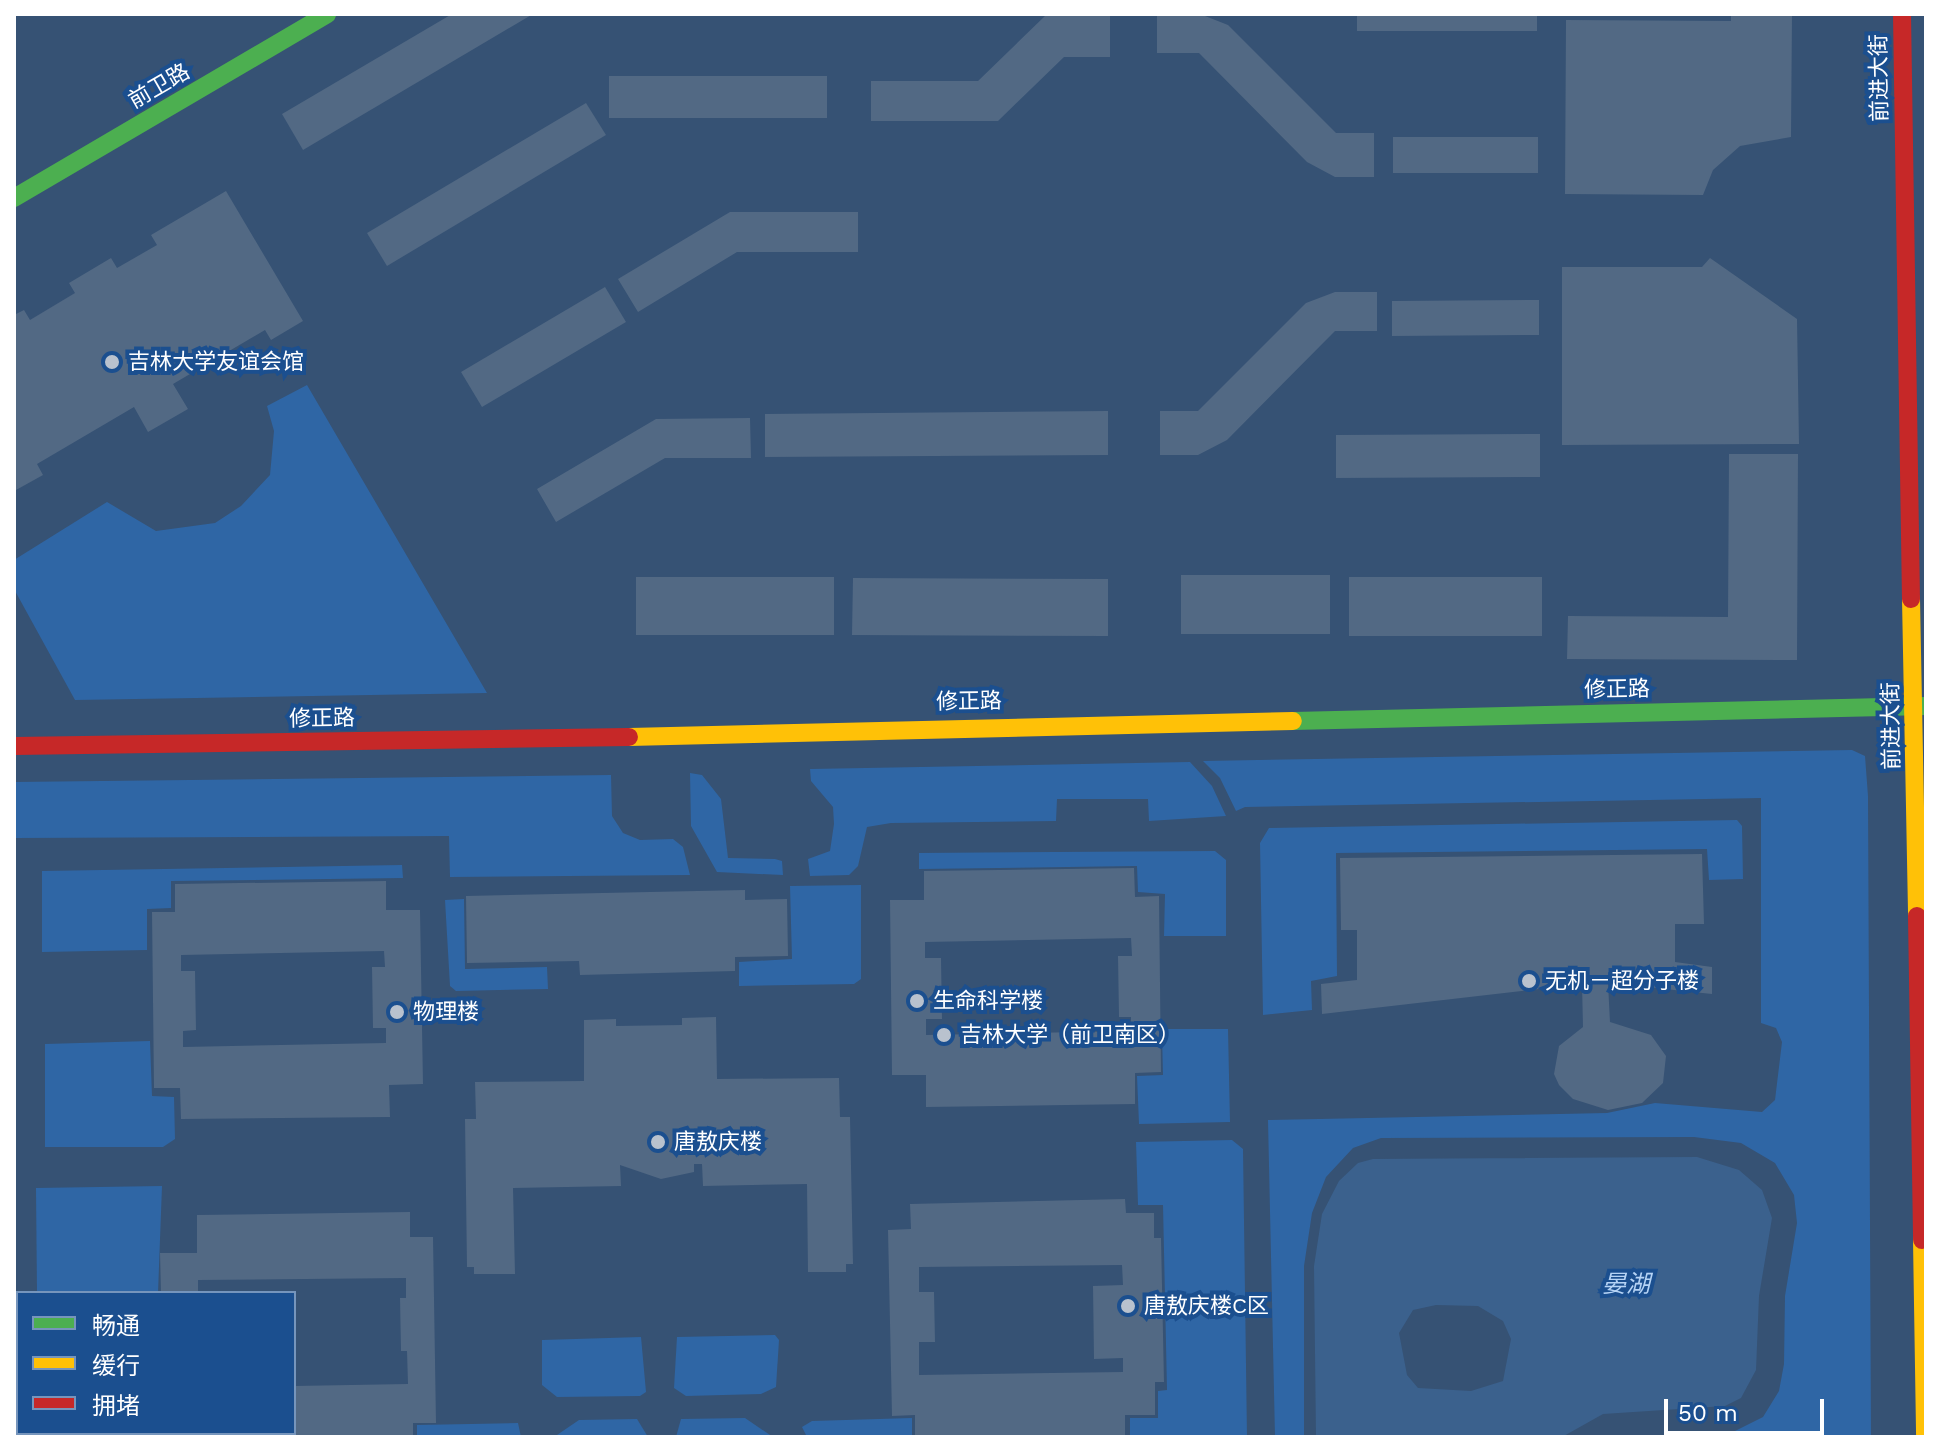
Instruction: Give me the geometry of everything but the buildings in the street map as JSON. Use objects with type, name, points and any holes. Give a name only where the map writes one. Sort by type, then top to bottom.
[{"type":"street","name":"前卫路","points":[[14,198],[327,14]]},
{"type":"street","name":"前进大街","points":[[1902,14],[1920,706],[1925,1437]]},
{"type":"street","name":"修正路","points":[[14,746],[535,739],[1920,706]]},
{"type":"shaded area","points":[[307,385],[487,693],[75,700],[14,589],[14,560],[107,502],[156,531],[215,523],[241,506],[270,475],[274,431],[267,406]]},
{"type":"shaded area","points":[[1852,750],[1865,756],[1868,796],[1871,1437],[1663,1437],[1735,1431],[1763,1417],[1779,1391],[1784,1364],[1785,1296],[1797,1223],[1794,1195],[1775,1163],[1741,1143],[1694,1137],[1381,1138],[1353,1148],[1326,1177],[1312,1213],[1304,1266],[1304,1437],[1275,1437],[1268,1120],[1607,1113],[1655,1103],[1762,1112],[1775,1100],[1782,1042],[1776,1028],[1761,1023],[1761,798],[1245,807],[1236,811],[1220,778],[1203,761]]},
{"type":"shaded area","points":[[1190,762],[1212,786],[1226,816],[1149,821],[1148,799],[1057,799],[1056,821],[891,823],[867,827],[858,866],[849,875],[810,876],[808,859],[830,851],[834,824],[833,807],[811,781],[810,769]]},
{"type":"shaded area","points":[[690,773],[702,775],[721,799],[728,858],[782,861],[783,875],[717,872],[691,826]]},
{"type":"shaded area","points":[[611,775],[612,816],[623,833],[640,840],[673,839],[683,847],[690,875],[450,877],[449,836],[14,838],[14,782]]},
{"type":"shaded area","points":[[1737,820],[1742,826],[1743,879],[1709,880],[1707,849],[1336,853],[1337,976],[1311,981],[1312,1010],[1263,1015],[1260,843],[1269,828]]},
{"type":"shaded area","points":[[1215,851],[1226,860],[1226,936],[1164,936],[1165,894],[1138,892],[1137,866],[919,869],[919,853]]},
{"type":"shaded area","points":[[402,865],[403,878],[171,881],[171,908],[147,909],[147,950],[42,952],[42,871]]},
{"type":"shaded area","points":[[861,885],[861,979],[854,984],[739,986],[739,962],[792,959],[790,886]]},
{"type":"shaded area","points":[[464,899],[465,969],[547,967],[548,989],[456,991],[450,986],[445,900]]},
{"type":"shaded area","points":[[1168,1029],[1228,1029],[1230,1122],[1139,1124],[1137,1076],[1163,1075],[1162,1034]]},
{"type":"shaded area","points":[[150,1041],[152,1096],[174,1097],[175,1139],[163,1147],[45,1147],[45,1044]]},
{"type":"shaded area","points":[[1232,1140],[1243,1149],[1247,1437],[1130,1437],[1130,1418],[1158,1418],[1158,1391],[1167,1390],[1163,1205],[1138,1205],[1136,1142]]},
{"type":"shaded area","points":[[162,1186],[158,1291],[37,1291],[36,1188]]},
{"type":"shaded area","points":[[775,1335],[779,1340],[776,1387],[761,1394],[686,1396],[674,1388],[677,1337]]},
{"type":"shaded area","points":[[641,1337],[646,1392],[640,1396],[557,1397],[542,1385],[542,1340]]},
{"type":"shaded area","points":[[745,1418],[773,1437],[676,1437],[681,1419]]},
{"type":"shaded area","points":[[912,1418],[912,1437],[807,1437],[802,1427],[812,1421]]},
{"type":"shaded area","points":[[637,1419],[648,1437],[554,1437],[579,1420]]},
{"type":"shaded area","points":[[518,1423],[521,1437],[417,1437],[417,1425]]},
{"type":"shaded area","points":[[39,1435],[200,1435],[200,1437]]},
{"type":"water","name":"晏湖","points":[[1697,1157],[1739,1170],[1762,1190],[1772,1218],[1759,1296],[1756,1370],[1741,1398],[1725,1406],[1603,1414],[1562,1437],[1316,1437],[1314,1266],[1322,1214],[1339,1181],[1358,1163],[1373,1159]],"holes":[[[1436,1305],[1478,1306],[1503,1321],[1511,1339],[1503,1381],[1471,1391],[1418,1388],[1407,1375],[1399,1333],[1413,1310]]]},
{"type":"traffic: fast","points":[[14,198],[327,14]]},
{"type":"traffic: fast","points":[[1293,721],[1926,706]]},
{"type":"traffic: slow","points":[[1911,599],[1917,916]]},
{"type":"traffic: slow","points":[[629,737],[1293,721]]},
{"type":"traffic: slow","points":[[1922,1240],[1925,1437]]},
{"type":"traffic: jam","points":[[1902,14],[1911,599]]},
{"type":"traffic: jam","points":[[14,746],[629,737]]},
{"type":"traffic: jam","points":[[1917,916],[1922,1240]]},
{"type":"place","name":"吉林大学友谊会馆","points":[[112,362]]},
{"type":"place","name":"无机－超分子楼","points":[[1529,981]]},
{"type":"place","name":"生命科学楼","points":[[917,1001]]},
{"type":"place","name":"物理楼","points":[[397,1012]]},
{"type":"place","name":"吉林大学（前卫南区）","points":[[944,1035]]},
{"type":"place","name":"唐敖庆楼","points":[[658,1142]]},
{"type":"place","name":"唐敖庆楼C区","points":[[1128,1306]]}]
